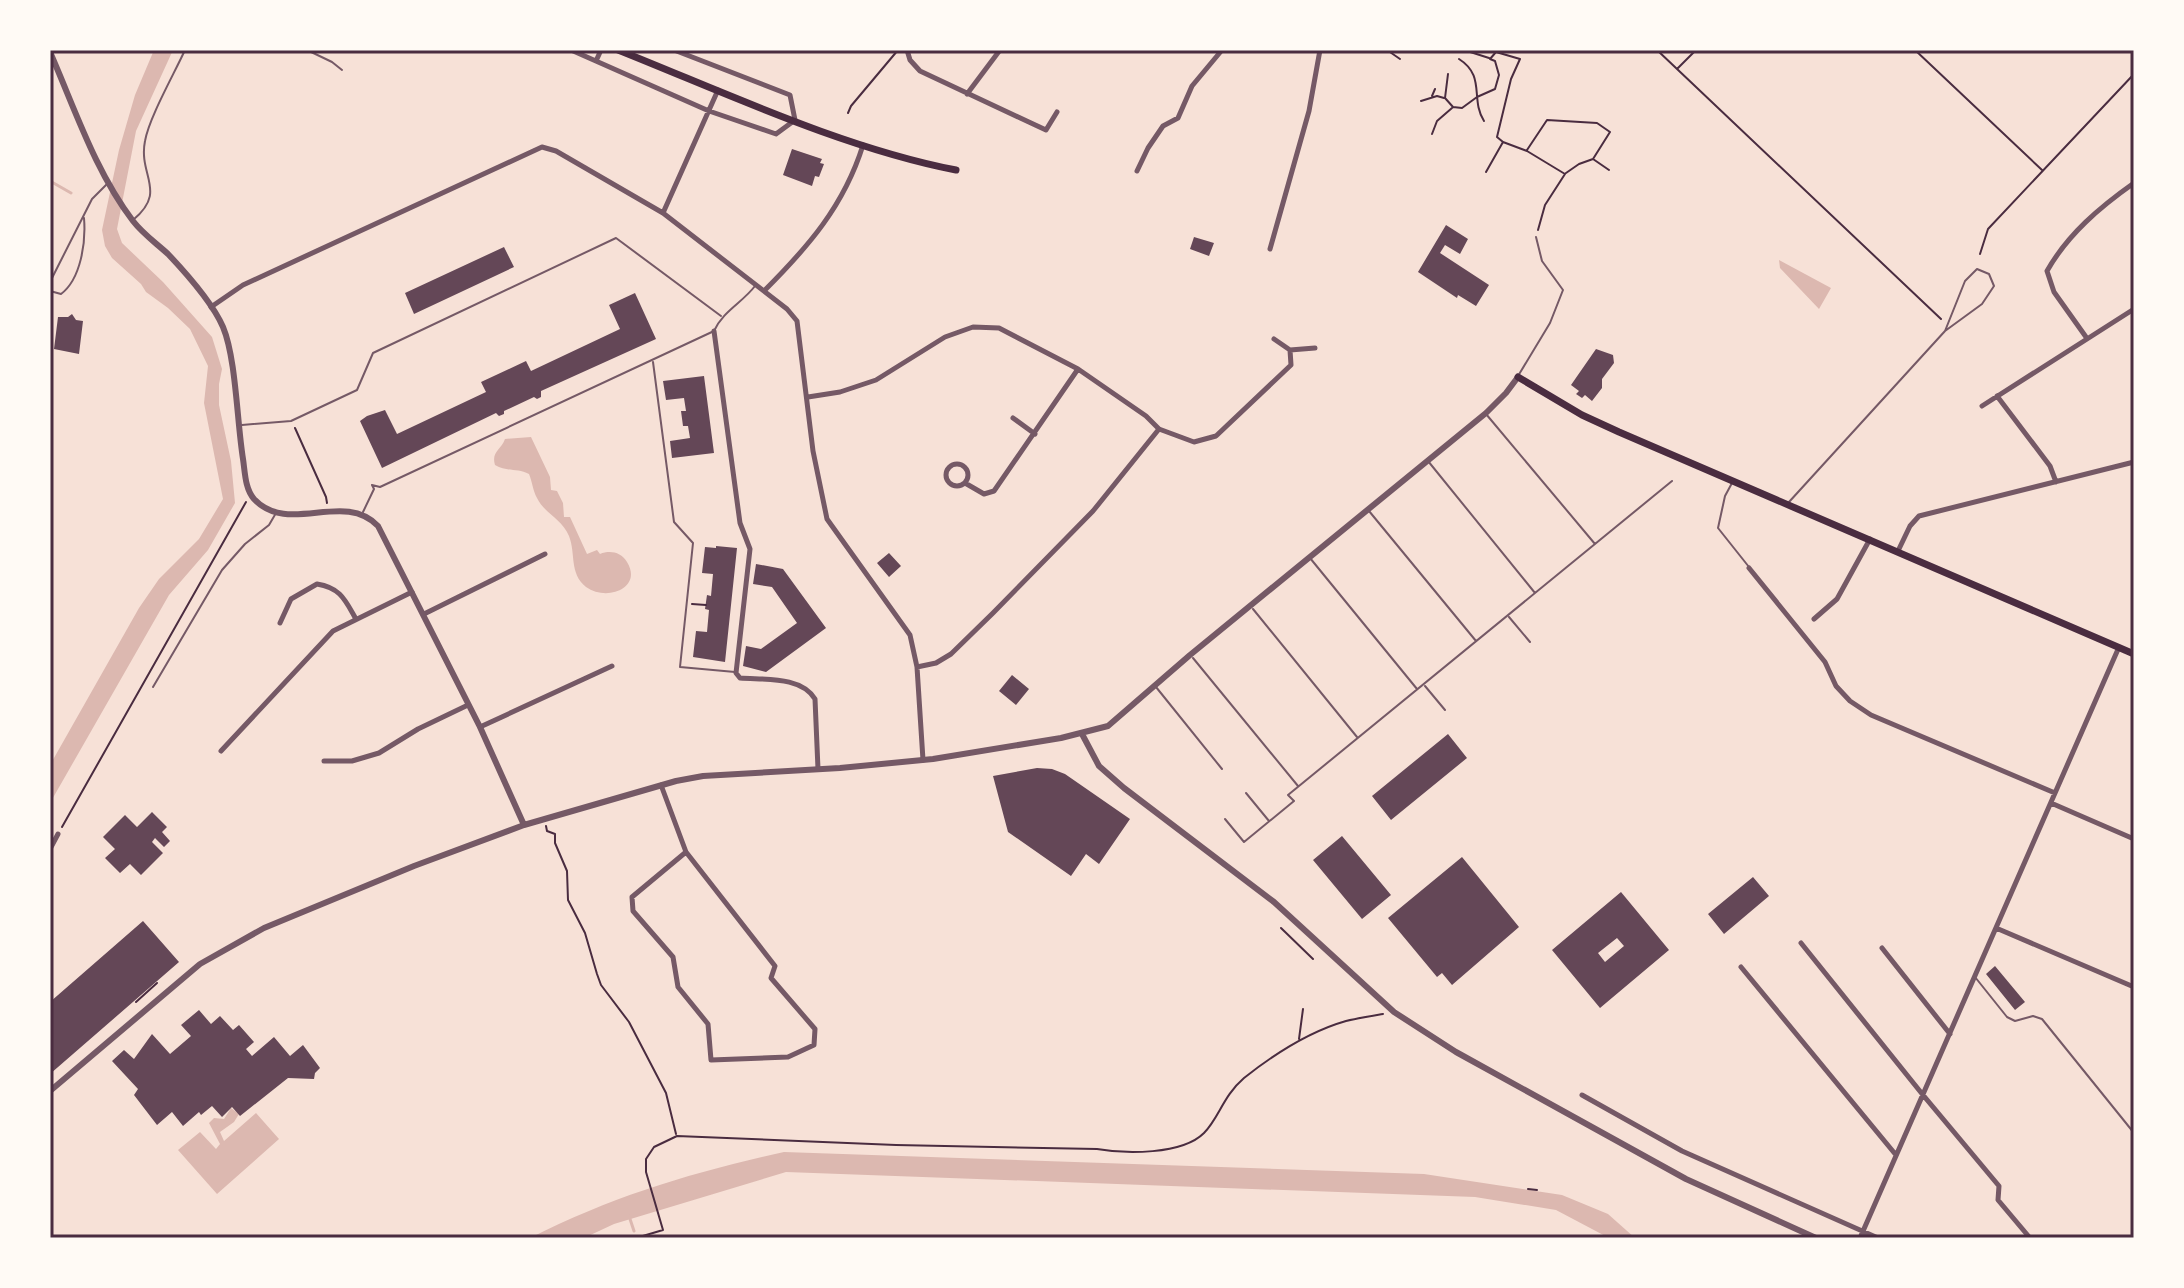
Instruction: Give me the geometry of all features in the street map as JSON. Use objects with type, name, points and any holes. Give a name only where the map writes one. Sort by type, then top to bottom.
[{"type":"main road","points":[[618,50],[863,145],[913,162],[956,170]]},
{"type":"main road","points":[[1518,377],[1582,415],[2134,654]]},
{"type":"street","points":[[571,50],[709,111],[776,134],[795,120],[790,95],[674,50]]},
{"type":"street","points":[[596,61],[601,50]]},
{"type":"street","points":[[907,50],[910,60],[920,71],[1046,130],[1057,112]]},
{"type":"street","points":[[967,94],[1000,50]]},
{"type":"street","points":[[1137,171],[1163,126],[1178,118],[1192,86],[1222,50]]},
{"type":"street","points":[[1270,249],[1309,111],[1320,50]]},
{"type":"street","points":[[50,52],[108,184],[132,220],[169,255],[211,307],[223,327],[230,352],[250,494],[259,504],[276,512],[298,515],[347,510],[374,521],[383,532],[480,727],[524,825]]},
{"type":"street","points":[[663,213],[718,90]]},
{"type":"street","points":[[764,291],[816,235],[844,195],[863,145]]},
{"type":"street","points":[[211,307],[243,285],[542,147],[556,151],[663,213],[787,309],[797,321],[813,451],[827,519],[910,635],[917,667],[923,760]]},
{"type":"street","points":[[2086,337],[2054,292],[2047,271],[2060,248],[2104,204],[2134,183]]},
{"type":"street","points":[[1982,406],[2134,309]]},
{"type":"street","points":[[808,397],[840,392],[876,380],[945,337],[973,327],[999,328],[1078,369],[1146,416],[1159,429],[1194,442],[1216,436],[1291,365],[1290,350]]},
{"type":"street","points":[[714,331],[740,523],[750,549],[736,673],[740,678],[799,684],[809,690],[815,699],[818,769]]},
{"type":"street","points":[[1274,339],[1290,350],[1315,348]]},
{"type":"street","points":[[965,483],[984,494],[994,491],[1078,369]]},
{"type":"street","points":[[50,1091],[200,964],[228,947],[264,928],[524,825],[661,785],[703,776],[923,760],[1082,734],[1108,726],[1486,413],[1518,377]]},
{"type":"street","points":[[1997,396],[2050,466],[2056,482]]},
{"type":"street","points":[[1013,418],[1035,434]]},
{"type":"street","points":[[917,667],[936,663],[951,654],[993,613],[1093,511],[1159,429]]},
{"type":"street","points":[[1898,551],[1910,526],[1919,516],[2134,462]]},
{"type":"street","points":[[956,464],[964,466],[968,472],[965,483],[959,486],[949,483],[946,477],[949,467],[956,464]]},
{"type":"street","points":[[1814,619],[1837,599],[1870,539]]},
{"type":"street","points":[[424,614],[545,554]]},
{"type":"street","points":[[1749,568],[1818,653],[1836,686],[1850,701],[1871,715],[2055,793]]},
{"type":"street","points":[[280,623],[291,599],[317,584],[330,586],[342,595],[356,619]]},
{"type":"street","points":[[221,751],[333,631],[412,592]]},
{"type":"street","points":[[1861,1235],[2119,647]]},
{"type":"street","points":[[480,727],[612,666]]},
{"type":"street","points":[[324,761],[352,761],[379,753],[418,729],[468,705]]},
{"type":"street","points":[[1082,734],[1094,757],[1108,773],[1274,902],[1394,1012],[1469,1059],[1686,1179],[1816,1238]]},
{"type":"street","points":[[661,785],[686,852],[775,966],[771,978],[815,1029],[814,1045],[788,1057],[711,1060],[708,1024],[678,987],[673,957],[633,911],[632,897],[686,852]]},
{"type":"street","points":[[2051,803],[2134,839]]},
{"type":"street","points":[[50,849],[58,834]]},
{"type":"street","points":[[1996,928],[2134,987]]},
{"type":"street","points":[[1801,943],[1999,1186],[1998,1200],[2030,1238]]},
{"type":"street","points":[[1882,948],[1950,1034]]},
{"type":"street","points":[[1741,967],[1896,1155]]},
{"type":"street","points":[[1582,1095],[1682,1151],[1861,1235],[1878,1238]]},
{"type":"lane","points":[[132,220],[144,210],[152,193],[143,159],[145,139],[185,50]]},
{"type":"lane","points":[[307,50],[342,70]]},
{"type":"lane","points":[[50,282],[98,191],[108,184]]},
{"type":"lane","points":[[50,291],[61,294],[71,286],[86,236],[84,217]]},
{"type":"lane","points":[[1518,377],[1550,323],[1563,290],[1542,261],[1536,237]]},
{"type":"lane","points":[[238,425],[291,421],[357,390],[373,353],[616,238],[721,316]]},
{"type":"lane","points":[[1789,503],[1945,331],[1982,304],[1994,286],[1989,274],[1977,269],[1965,281],[1945,331]]},
{"type":"lane","points":[[362,514],[374,489],[372,485],[380,487],[714,331],[721,316],[744,300],[756,285]]},
{"type":"lane","points":[[653,360],[674,522],[693,543],[680,667],[736,673]]},
{"type":"lane","points":[[1486,413],[1595,545]]},
{"type":"lane","points":[[1428,461],[1536,594]]},
{"type":"lane","points":[[1225,819],[1244,842],[1294,801],[1288,795],[1672,481]]},
{"type":"lane","points":[[1733,481],[1725,496],[1718,528],[1749,568]]},
{"type":"lane","points":[[1369,511],[1476,642]]},
{"type":"lane","points":[[153,687],[222,570],[245,544],[269,525],[276,512]]},
{"type":"lane","points":[[1310,558],[1418,690]]},
{"type":"lane","points":[[1251,606],[1358,738]]},
{"type":"lane","points":[[1508,616],[1530,642]]},
{"type":"lane","points":[[1190,655],[1298,787]]},
{"type":"lane","points":[[1424,685],[1445,710]]},
{"type":"lane","points":[[1155,686],[1222,769]]},
{"type":"lane","points":[[1246,793],[1270,821]]},
{"type":"lane","points":[[1975,977],[2007,1017],[2015,1021],[2033,1016],[2042,1019],[2134,1133]]},
{"type":"path","points":[[848,113],[899,50]]},
{"type":"path","points":[[1387,50],[1400,59]]},
{"type":"path","points":[[1657,50],[1948,323]]},
{"type":"path","points":[[1677,69],[1696,50]]},
{"type":"path","points":[[1915,50],[2042,170]]},
{"type":"path","points":[[1421,101],[1431,97],[1445,98],[1453,107],[1462,108],[1477,97],[1495,89],[1499,75],[1495,61],[1466,51],[1461,60],[1473,72],[1477,97],[1484,121]]},
{"type":"path","points":[[1490,59],[1496,52],[1520,59],[1511,79],[1497,137],[1565,174]]},
{"type":"path","points":[[1445,98],[1448,74]]},
{"type":"path","points":[[1980,254],[1988,229],[2134,74]]},
{"type":"path","points":[[1431,97],[1435,89]]},
{"type":"path","points":[[1432,134],[1437,121],[1453,107]]},
{"type":"path","points":[[1527,151],[1547,120],[1597,123],[1610,132],[1593,159],[1565,174],[1545,205],[1536,237]]},
{"type":"path","points":[[1486,172],[1503,142]]},
{"type":"path","points":[[1593,159],[1609,170]]},
{"type":"path","points":[[291,421],[326,497],[327,512]]},
{"type":"path","points":[[58,834],[250,494]]},
{"type":"path","points":[[687,604],[706,605]]},
{"type":"path","points":[[544,820],[547,831],[555,834],[567,871],[568,900],[585,933],[601,985],[629,1022],[666,1093],[677,1136]]},
{"type":"path","points":[[1281,928],[1313,959]]},
{"type":"path","points":[[136,1002],[157,983]]},
{"type":"path","points":[[1299,1042],[1303,1009]]},
{"type":"path","points":[[636,1238],[663,1230],[646,1172],[646,1159],[654,1147],[677,1136],[1097,1149],[1119,1153],[1180,1148],[1204,1134],[1226,1096],[1243,1079],[1299,1042],[1345,1021],[1384,1014]]},
{"type":"path","points":[[1528,1189],[1537,1190]]},
{"type":"shaded area","points":[[154,50],[173,50],[136,131],[117,229],[122,243],[163,282],[212,337],[222,369],[219,405],[231,461],[235,503],[208,550],[169,595],[50,803],[50,765],[139,608],[159,579],[199,539],[223,499],[204,403],[208,366],[190,329],[112,258],[105,246],[102,230],[119,150],[135,95]]},
{"type":"shaded area","points":[[1779,260],[1831,288],[1819,309],[1780,268]]},
{"type":"shaded area","points":[[531,437],[550,477],[551,490],[557,491],[563,503],[564,517],[570,517],[587,554],[597,550],[600,554],[615,553],[627,562],[630,579],[620,590],[612,593],[594,591],[581,582],[575,569],[569,536],[540,503],[529,474],[495,465],[495,454],[505,439]]},
{"type":"shaded area","points":[[231,1108],[239,1114],[220,1132],[224,1141],[256,1113],[279,1139],[217,1194],[178,1150],[200,1132],[216,1149],[220,1144],[209,1123],[214,1118],[224,1119]]},
{"type":"shaded area","points":[[784,1152],[1424,1174],[1562,1195],[1608,1214],[1635,1238],[1609,1238],[1556,1210],[1475,1197],[786,1172],[614,1224],[584,1238],[530,1238],[593,1209],[654,1187]]},
{"type":"building","points":[[792,149],[822,159],[820,163],[824,164],[812,186],[783,175]]},
{"type":"building","points":[[1446,225],[1468,239],[1460,254],[1445,245],[1440,253],[1489,285],[1476,306],[1458,295],[1457,298],[1418,272]]},
{"type":"building","points":[[1194,237],[1214,243],[1209,256],[1190,249]]},
{"type":"building","points":[[504,247],[514,267],[414,314],[405,293]]},
{"type":"building","points":[[635,293],[656,339],[541,391],[541,397],[537,399],[534,397],[499,416],[496,413],[382,468],[360,421],[367,416],[385,410],[397,434],[486,392],[481,382],[526,361],[531,371],[620,329],[609,305]]},
{"type":"building","points":[[72,314],[76,320],[83,321],[79,354],[54,349],[58,317]]},
{"type":"building","points":[[1596,349],[1613,355],[1614,363],[1592,401],[1585,395],[1582,398],[1576,394],[1579,391],[1571,385]]},
{"type":"building","points":[[704,376],[714,453],[672,458],[670,441],[690,438],[688,426],[683,426],[681,411],[686,411],[684,398],[666,400],[663,381]]},
{"type":"building","points":[[705,547],[737,548],[725,662],[693,657],[696,631],[707,632],[709,610],[705,609],[707,595],[711,596],[713,574],[702,573]]},
{"type":"building","points":[[889,553],[901,566],[889,577],[877,563]]},
{"type":"building","points":[[756,564],[783,569],[826,628],[766,672],[743,666],[746,646],[761,649],[797,623],[772,587],[753,584]]},
{"type":"building","points":[[1012,675],[1029,689],[1016,705],[999,691]]},
{"type":"building","points":[[1448,734],[1467,758],[1391,820],[1372,796]]},
{"type":"building","points":[[1037,768],[1065,774],[1130,819],[1099,864],[1086,854],[1071,876],[1008,832],[993,776]]},
{"type":"building","points":[[152,812],[167,827],[162,832],[170,841],[164,847],[155,838],[152,842],[163,853],[141,875],[130,864],[120,873],[105,858],[115,849],[103,837],[125,815],[137,827]]},
{"type":"building","points":[[1342,836],[1391,895],[1362,919],[1313,860]]},
{"type":"building","points":[[1462,857],[1519,927],[1452,985],[1442,973],[1437,977],[1388,918]]},
{"type":"building","points":[[1753,877],[1769,896],[1724,934],[1708,914]]},
{"type":"building","points":[[1621,892],[1669,950],[1600,1008],[1552,950]],"holes":[[[1617,938],[1624,946],[1605,962],[1598,953]]]},
{"type":"building","points":[[143,921],[179,962],[50,1074],[50,1002]]},
{"type":"building","points":[[1995,966],[2025,1002],[2015,1010],[1986,974]]},
{"type":"building","points":[[199,1010],[211,1024],[220,1016],[233,1030],[239,1025],[254,1042],[246,1049],[252,1056],[274,1037],[290,1056],[303,1045],[320,1068],[314,1079],[288,1078],[240,1116],[232,1107],[222,1117],[212,1106],[201,1115],[199,1112],[183,1126],[172,1112],[157,1125],[134,1095],[138,1089],[112,1061],[124,1050],[134,1059],[152,1034],[170,1054],[191,1036],[181,1025]]},
{"type":"waterway","points":[[50,181],[71,193]]},
{"type":"waterway","points":[[629,1216],[634,1231]]}]
